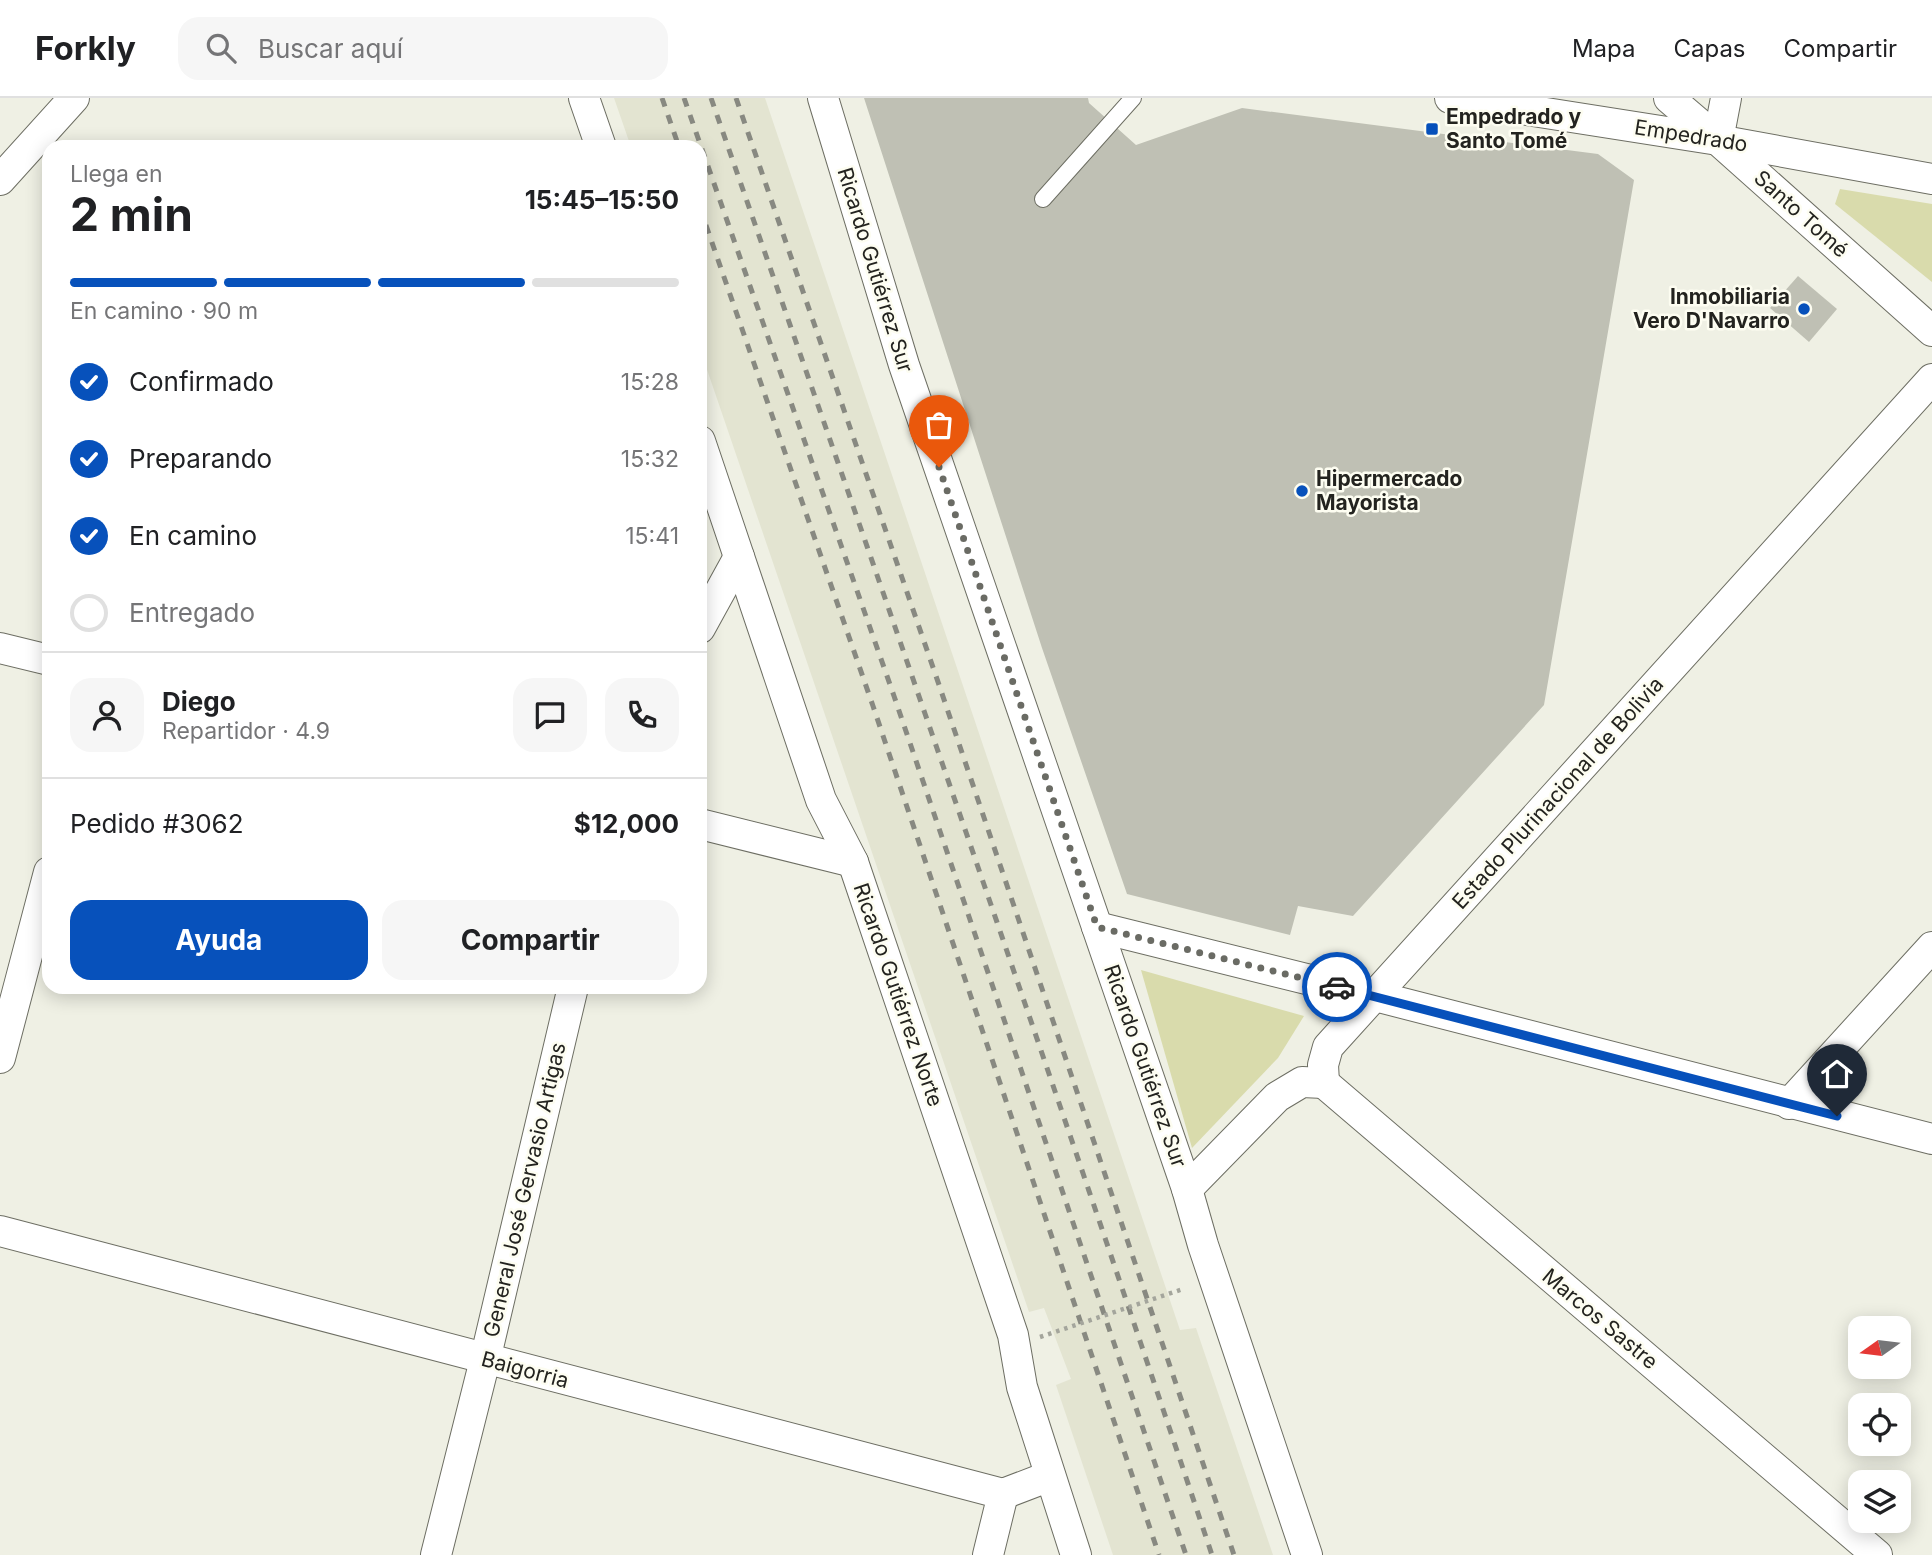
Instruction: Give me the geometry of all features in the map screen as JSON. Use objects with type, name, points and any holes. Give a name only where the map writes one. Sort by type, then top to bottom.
[{"type":"street","points":[[0,180],[74,98]]},
{"type":"street","points":[[584,98],[599,140]]},
{"type":"street","name":"Ricardo Gutiérrez Sur","points":[[823,98],[904,365],[1187,1189],[1203,1245],[1307,1555]]},
{"type":"street","name":"Empedrado","points":[[1450,98],[1718,140],[1932,179]]},
{"type":"street","name":"Santo Tomé","points":[[1669,98],[1932,331]]},
{"type":"street","points":[[1718,140],[1726,98]]},
{"type":"street","name":"Estado Plurinacional de Bolivia","points":[[1324,1083],[1323,1065],[1328,1047],[1932,379]]},
{"type":"street","name":"Ricardo Gutiérrez Norte","points":[[707,462],[821,800],[853,862],[1013,1335],[1022,1387],[1076,1555]]},
{"type":"street","points":[[707,615],[739,557]]},
{"type":"street","points":[[0,648],[42,658]]},
{"type":"street","points":[[707,826],[853,862]]},
{"type":"street","points":[[0,1058],[42,899]]},
{"type":"street","points":[[1097,927],[1932,1139]]},
{"type":"street","points":[[1789,1104],[1932,947]]},
{"type":"street","name":"General José Gervasio Artigas","points":[[436,1555],[571,994]]},
{"type":"street","points":[[1187,1189],[1277,1097],[1302,1082],[1324,1083]]},
{"type":"street","name":"Marcos Sastre","points":[[1324,1083],[1877,1555]]},
{"type":"street","name":"Baigorria","points":[[0,1231],[1003,1494]]},
{"type":"street","points":[[988,1555],[1003,1494],[1050,1476]]},
{"type":"lane","points":[[1044,199],[1133,98]]},
{"type":"path","points":[[1040,1337],[1183,1289]]},
{"type":"shaded area","points":[[614,98],[765,98],[1180,1330],[1196,1328],[1273,1555],[1113,1555],[1056,1385],[1071,1379],[1044,1308],[1029,1312],[707,369],[707,140],[629,140]]},
{"type":"green space","points":[[1840,189],[1932,204],[1932,282],[1835,204]]},
{"type":"green space","points":[[1141,970],[1304,1016],[1278,1058],[1192,1148]]},
{"type":"building","name":"Hipermercado Mayorista","points":[[864,98],[1088,98],[1089,103],[1136,145],[1242,108],[1598,154],[1634,180],[1544,705],[1353,916],[1298,906],[1290,935],[1127,894],[1042,648]]},
{"type":"building","name":"Inmobiliaria Vero D'Navarro","points":[[1798,276],[1837,309],[1809,342],[1770,308]]},
{"type":"railway","points":[[662,98],[677,140]]},
{"type":"railway","points":[[684,98],[699,140]]},
{"type":"railway","points":[[711,98],[901,644],[1212,1555]]},
{"type":"railway","points":[[736,98],[936,676],[1234,1555]]},
{"type":"railway","points":[[707,163],[894,696],[1186,1555]]},
{"type":"railway","points":[[707,228],[873,706],[1159,1555]]},
{"type":"way so far","points":[[939,467],[1097,927],[1337,987]]},
{"type":"place","name":"Empedrado y Santo Tomé","points":[[1432,129]]},
{"type":"place","name":"Inmobiliaria Vero D'Navarro","points":[[1804,309]]},
{"type":"place","name":"Hipermercado Mayorista","points":[[1302,491]]},
{"type":"route","points":[[1337,987],[1837,1116]]}]
